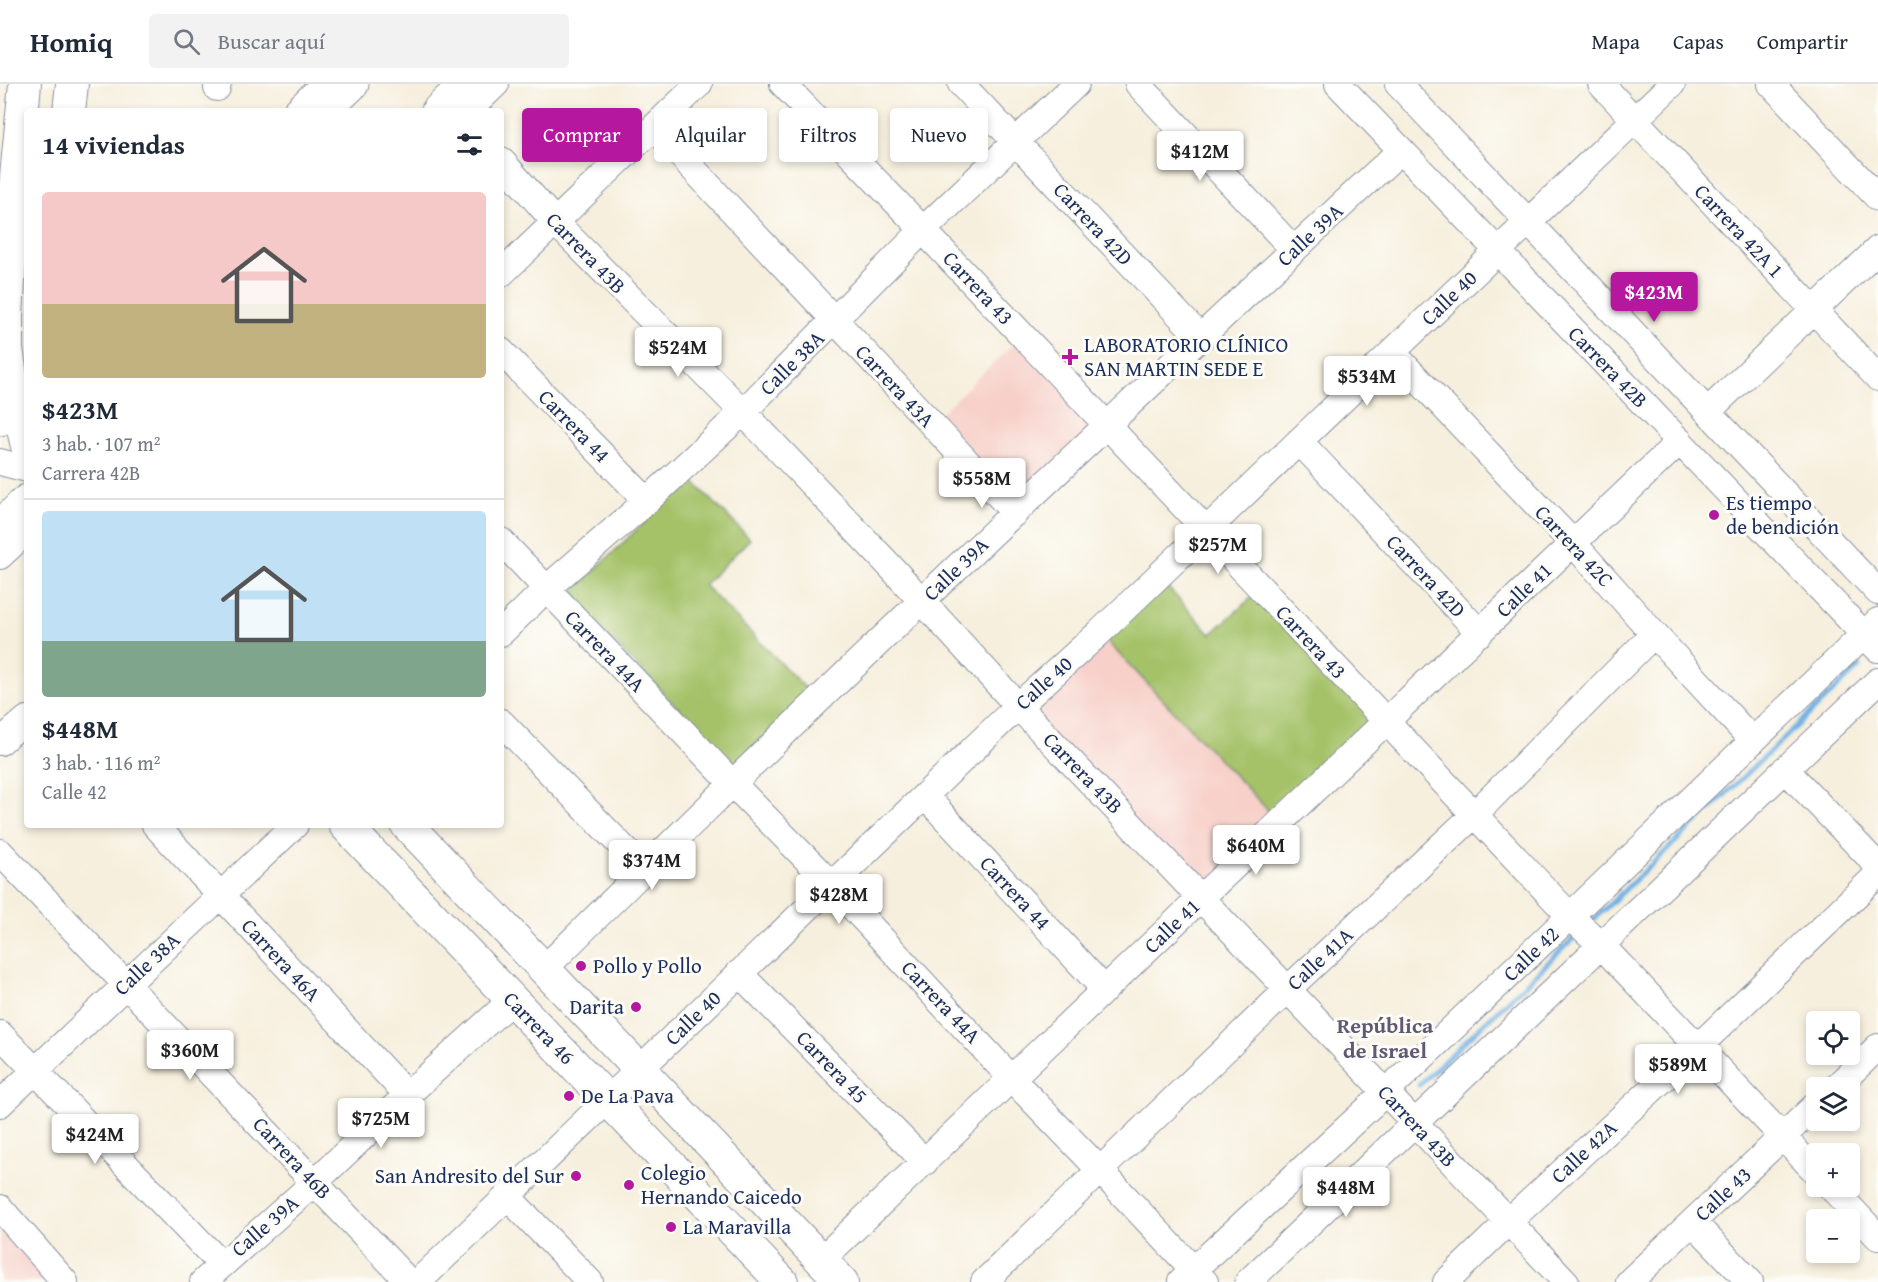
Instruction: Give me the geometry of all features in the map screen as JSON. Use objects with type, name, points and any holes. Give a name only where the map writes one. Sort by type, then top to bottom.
[{"type":"highway","points":[[326,108],[352,84]]},
{"type":"highway","points":[[441,108],[466,84]]},
{"type":"highway","points":[[0,526],[24,504]]},
{"type":"main road","points":[[24,434],[7,349],[7,315],[8,185],[25,84]]},
{"type":"main road","points":[[69,108],[72,84]]},
{"type":"main road","name":"Carrera 46","points":[[348,828],[782,1282]]},
{"type":"main road","name":"Carrera 46","points":[[410,828],[832,1271]]},
{"type":"street","points":[[299,108],[324,84]]},
{"type":"street","points":[[471,108],[496,84]]},
{"type":"street","points":[[674,108],[699,84]]},
{"type":"street","name":"Carrera 43","points":[[783,84],[1572,919],[1598,942],[1806,1161]]},
{"type":"street","name":"Carrera 42D","points":[[961,84],[1201,338]]},
{"type":"street","name":"Calle 38A","points":[[504,630],[546,589],[647,501],[743,412],[923,230],[1076,84]]},
{"type":"street","points":[[1138,84],[1294,250]]},
{"type":"street","name":"Carrera 42B","points":[[1338,84],[1680,441],[1873,635]]},
{"type":"street","name":"Carrera 42B","points":[[1398,84],[1878,592]]},
{"type":"street","name":"Carrera 42A 1","points":[[1601,84],[1878,378]]},
{"type":"street","name":"Calle 40","points":[[418,1282],[1018,706],[1099,633],[1672,84]]},
{"type":"street","points":[[1771,84],[1878,198]]},
{"type":"street","points":[[504,271],[654,127]]},
{"type":"street","name":"Calle 39A","points":[[544,969],[732,783],[922,601],[1401,150]]},
{"type":"street","name":"Carrera 43A","points":[[686,162],[1015,513]]},
{"type":"street","name":"Carrera 43B","points":[[504,163],[555,222],[743,412],[1018,706],[1566,1282]]},
{"type":"street","points":[[1708,411],[1878,249]]},
{"type":"street","name":"Carrera 42C","points":[[1392,352],[1573,543],[1753,741]]},
{"type":"street","name":"Carrera 44","points":[[504,354],[647,501]]},
{"type":"street","name":"Carrera 42D","points":[[1299,441],[1479,633]]},
{"type":"street","name":"Calle 41","points":[[832,1271],[925,1162],[1680,441]]},
{"type":"street","points":[[0,462],[24,468]]},
{"type":"street","points":[[0,556],[24,534]]},
{"type":"street","name":"Carrera 44A","points":[[504,544],[832,885],[1012,1079],[1100,1169],[1193,1278]]},
{"type":"street","name":"Calle 41A","points":[[984,1282],[1288,989],[1475,814],[1654,634]]},
{"type":"street","name":"Calle 42","points":[[1193,1278],[1386,1092],[1572,919],[1753,741],[1873,635]]},
{"type":"street","name":"Calle 42","points":[[1248,1282],[1598,942],[1878,681]]},
{"type":"street","points":[[0,742],[24,722]]},
{"type":"street","points":[[504,725],[644,869]]},
{"type":"street","points":[[1785,769],[1878,866]]},
{"type":"street","name":"Carrera 44","points":[[925,796],[1105,990]]},
{"type":"street","name":"Carrera 46A","points":[[158,828],[407,1095]]},
{"type":"street","name":"Calle 38A","points":[[0,1104],[293,828]]},
{"type":"street","name":"Carrera 46B","points":[[0,852],[409,1282]]},
{"type":"street","name":"Calle 42A","points":[[1446,1282],[1698,1047],[1878,874]]},
{"type":"street","name":"Carrera 45","points":[[740,973],[925,1162]]},
{"type":"street","name":"Calle 39A","points":[[203,1282],[512,1000]]},
{"type":"street","points":[[0,1034],[221,1264]]},
{"type":"street","points":[[1847,1077],[1878,1047]]},
{"type":"street","name":"Calle 43","points":[[1629,1282],[1806,1115]]},
{"type":"street","points":[[507,1196],[590,1282]]},
{"type":"street","points":[[1840,1197],[1878,1237]]},
{"type":"street","points":[[0,1208],[65,1282]]},
{"type":"street","points":[[1693,1222],[1750,1282]]},
{"type":"shaded area","points":[[1022,336],[1108,426],[1015,513],[930,423]]},
{"type":"shaded area","points":[[1099,633],[1280,823],[1201,898],[1018,706]]},
{"type":"shaded area","points":[[0,1226],[52,1282],[0,1282]]},
{"type":"green space","points":[[690,478],[750,539],[704,585],[810,693],[735,766],[568,596]]},
{"type":"green space","points":[[1158,577],[1211,634],[1261,589],[1386,722],[1280,823],[1099,633]]},
{"type":"waterway","points":[[1589,924],[1860,666]]},
{"type":"waterway","points":[[1419,1085],[1578,934]]},
{"type":"place","name":"LABORATORIO CLÍNICO SAN MARTIN SEDE E","points":[[1070,357]]},
{"type":"place","name":"Es tiempo de bendición","points":[[1714,515]]},
{"type":"place","name":"Pollo y Pollo","points":[[581,966]]},
{"type":"place","name":"Darita","points":[[636,1007]]},
{"type":"place","name":"De La Pava","points":[[569,1096]]},
{"type":"place","name":"San Andresito del Sur","points":[[576,1176]]},
{"type":"place","name":"Colegio Hernando Caicedo","points":[[629,1185]]},
{"type":"place","name":"La Maravilla","points":[[671,1227]]},
{"type":"district","name":"República de Israel","points":[[1385,1038]]}]
